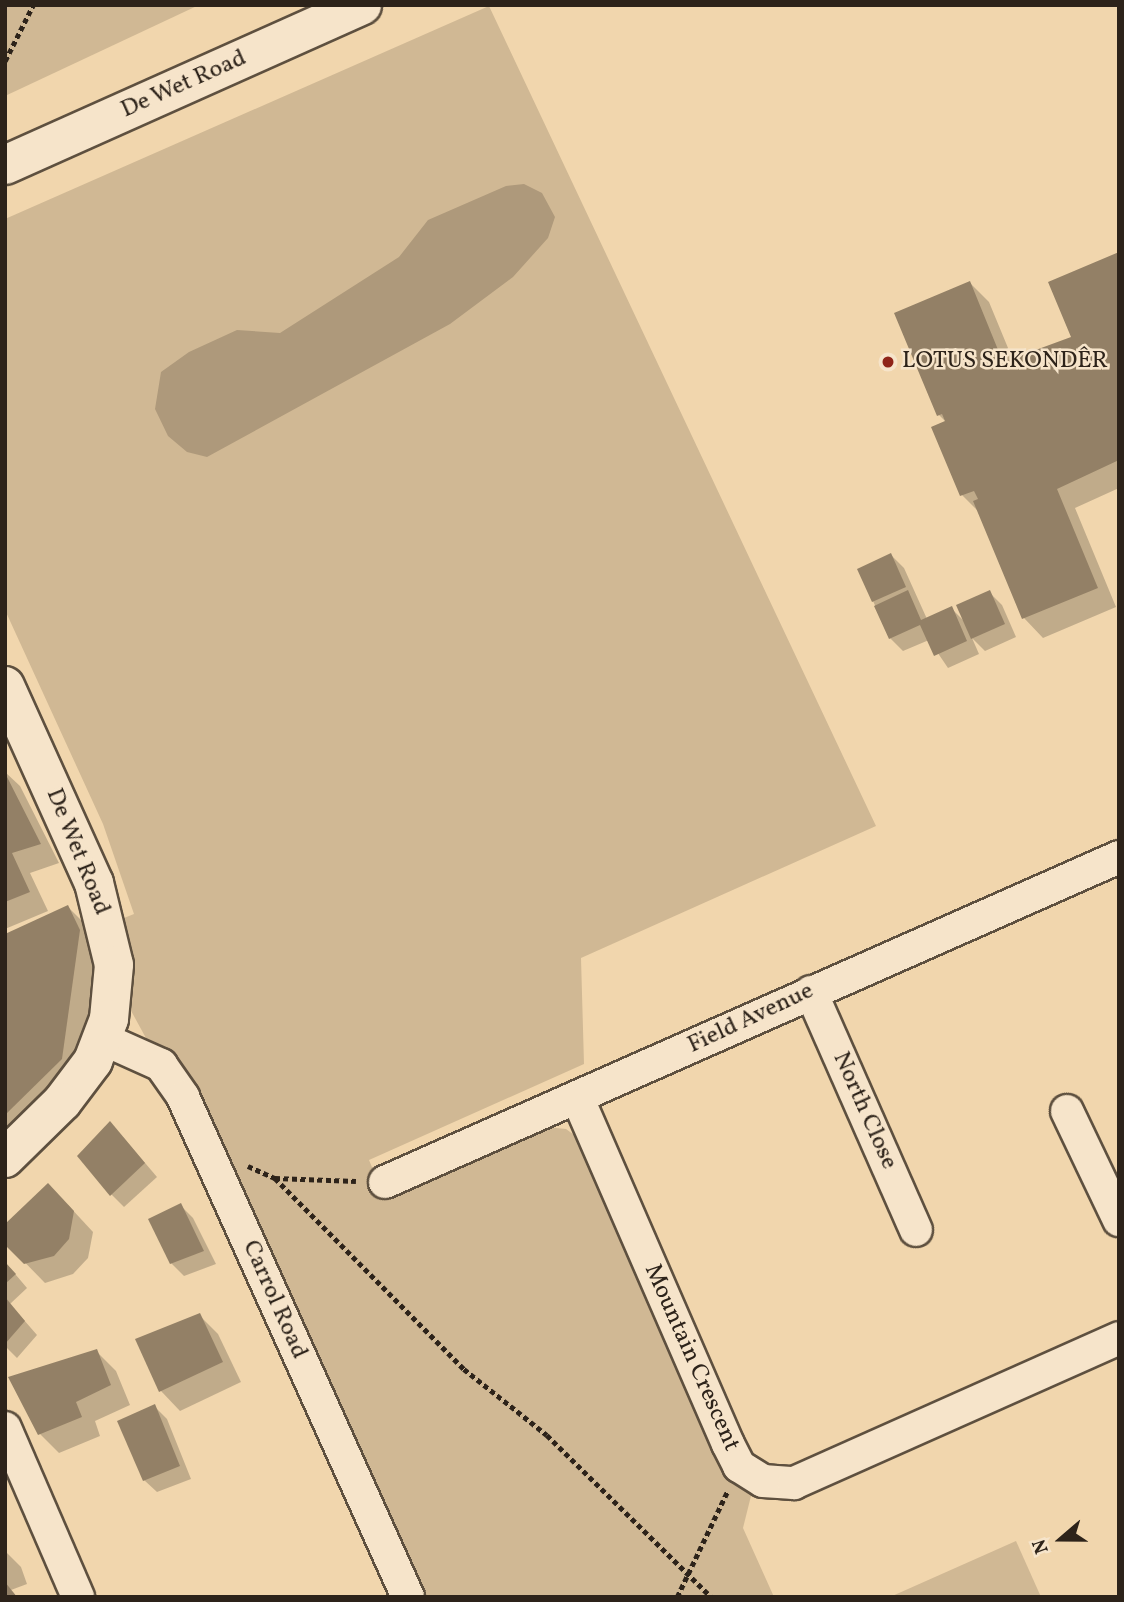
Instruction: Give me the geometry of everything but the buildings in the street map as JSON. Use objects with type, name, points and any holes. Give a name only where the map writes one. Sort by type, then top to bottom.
[{"type":"street","name":"De Wet Road","points":[[5,165],[362,5]]},
{"type":"street","name":"De Wet Road","points":[[5,686],[94,883],[110,936],[113,993],[103,1039],[81,1081],[5,1158]]},
{"type":"street","name":"Field Avenue","points":[[385,1182],[578,1099],[811,992],[1119,857]]},
{"type":"street","name":"North Close","points":[[811,992],[916,1230]]},
{"type":"street","name":"Carrol Road","points":[[103,1039],[161,1065],[184,1097],[408,1597]]},
{"type":"street","name":"Mountain Crescent","points":[[578,1099],[739,1466],[763,1481],[794,1483],[1119,1338]]},
{"type":"street","points":[[1067,1111],[1119,1220]]},
{"type":"street","points":[[5,1428],[78,1597]]},
{"type":"path","points":[[5,61],[33,5]]},
{"type":"path","points":[[207,1148],[275,1178],[464,1370],[547,1435],[711,1597]]},
{"type":"path","points":[[275,1178],[385,1182]]},
{"type":"path","points":[[677,1597],[739,1466]]},
{"type":"shaded area","points":[[5,5],[199,5],[5,96]]},
{"type":"shaded area","points":[[489,6],[876,826],[581,958],[584,1064],[369,1160],[384,1196],[546,1127],[566,1129],[581,1140],[753,1488],[743,1528],[774,1597],[423,1597],[190,1076],[147,1040],[129,1007],[124,918],[134,914],[103,824],[5,610],[5,219]]},
{"type":"shaded area","points":[[524,184],[542,193],[555,217],[548,238],[513,277],[450,324],[207,457],[187,452],[168,436],[155,409],[161,372],[189,352],[237,330],[280,333],[399,257],[428,220],[506,186]]},
{"type":"shaded area","points":[[1016,1541],[1041,1597],[890,1597]]},
{"type":"place","name":"LOTUS SEKONDÊR","points":[[888,362]]}]
